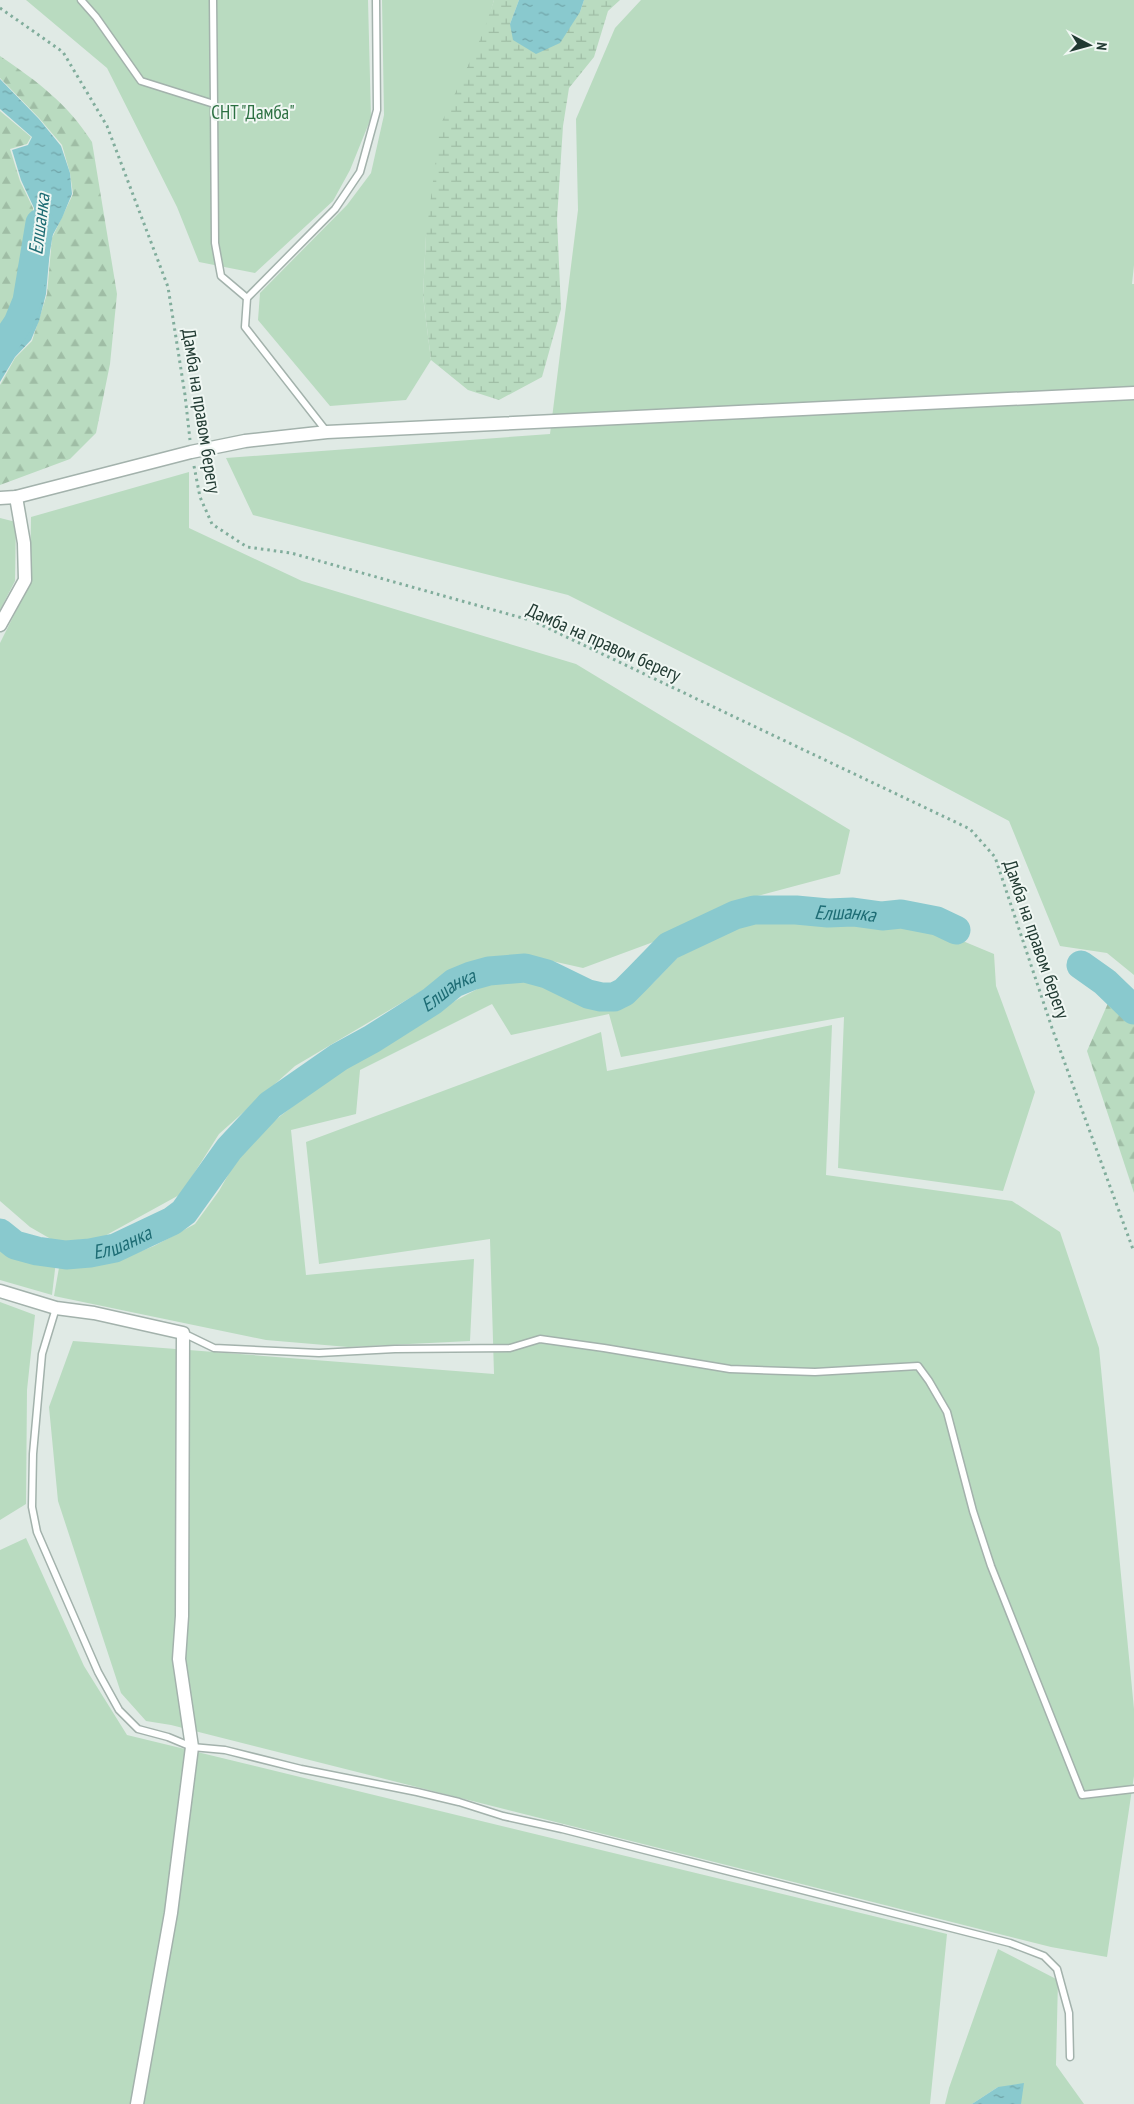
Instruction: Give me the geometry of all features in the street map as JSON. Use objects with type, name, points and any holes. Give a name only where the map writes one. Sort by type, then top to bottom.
[{"type":"street","points":[[0,498],[16,497],[192,452],[245,441],[327,432],[1134,393]]},
{"type":"street","points":[[0,625],[25,580],[24,544],[16,497]]},
{"type":"street","points":[[0,1291],[56,1308],[94,1313],[183,1333],[182,1616],[179,1659],[192,1747],[171,1914],[138,2104]]},
{"type":"lane","points":[[81,0],[87,4],[141,81],[214,104]]},
{"type":"lane","points":[[214,0],[216,251],[221,276],[247,298]]},
{"type":"lane","points":[[327,432],[245,326],[247,298],[335,208],[360,172],[377,110],[376,0]]},
{"type":"lane","points":[[56,1308],[42,1354],[33,1454],[32,1507],[37,1532],[98,1672],[119,1710],[138,1729],[168,1737],[192,1747],[225,1750],[301,1769],[459,1802],[503,1816],[562,1829],[1010,1943],[1044,1956],[1057,1969],[1069,2013],[1070,2057]]},
{"type":"lane","points":[[183,1333],[214,1348],[319,1353],[395,1349],[510,1348],[540,1339],[730,1369],[815,1372],[918,1366],[947,1412],[973,1510],[991,1566],[1003,1600],[1040,1684],[1082,1795],[1134,1789]]},
{"type":"path","name":"Дамба на правом берегу","points":[[0,8],[63,52],[106,126],[168,287],[186,395],[192,452],[200,497],[212,524],[247,547],[291,553],[533,621],[970,829],[995,857],[1052,1028],[1134,1252]]},
{"type":"green space","name":"СНТ \"Дамба\"","points":[[26,0],[368,0],[371,118],[350,170],[333,201],[255,273],[199,262],[177,207],[107,68]]},
{"type":"green space","points":[[382,0],[494,0],[426,236],[423,296],[431,360],[406,400],[330,406],[258,320],[260,293],[347,205],[371,173],[384,115]]},
{"type":"green space","points":[[494,0],[519,0],[510,24],[580,12],[584,0],[620,0],[608,11],[594,57],[569,88],[563,126],[557,219],[561,309],[542,377],[499,400],[468,390],[431,360],[423,296],[426,236],[440,126],[483,33]]},
{"type":"green space","points":[[641,0],[1134,0],[1134,265],[1132,284],[1134,284],[1134,975],[1107,953],[1060,946],[1009,821],[850,737],[568,595],[253,515],[226,458],[550,434],[578,210],[576,119],[615,28]]},
{"type":"green space","points":[[0,56],[51,94],[72,116],[92,142],[117,294],[110,364],[96,433],[70,459],[0,485],[0,385],[15,358],[32,341],[47,294],[52,238],[73,194],[70,173],[62,145],[0,78]]},
{"type":"green space","points":[[0,111],[31,137],[27,144],[10,149],[20,181],[33,208],[34,269],[26,301],[0,336]]},
{"type":"green space","points":[[189,472],[189,528],[302,581],[576,664],[850,830],[840,874],[750,898],[675,934],[583,968],[534,957],[457,970],[295,1066],[219,1134],[181,1194],[101,1238],[56,1242],[30,1227],[0,1201],[0,643],[30,583],[31,517]]},
{"type":"green space","points":[[0,518],[16,522],[15,581],[0,610]]},
{"type":"green space","points":[[780,918],[824,924],[873,922],[911,925],[946,934],[994,954],[996,986],[1035,1092],[1003,1191],[838,1168],[844,1017],[621,1057],[609,1014],[511,1035],[492,1004],[360,1070],[356,1114],[291,1130],[306,1275],[474,1259],[470,1341],[348,1347],[266,1340],[54,1296],[60,1262],[80,1264],[116,1261],[154,1246],[195,1224],[219,1191],[236,1161],[265,1128],[334,1074],[408,1026],[483,986],[518,977],[541,979],[567,988],[597,1002],[627,1003],[653,983],[679,956],[704,941],[748,923]]},
{"type":"green space","points":[[1112,994],[1134,1019],[1134,1193],[1087,1051]]},
{"type":"green space","points":[[832,1025],[826,1175],[1012,1201],[1060,1232],[1099,1348],[1134,1709],[1134,1776],[1107,1957],[1051,1947],[171,1725],[146,1721],[121,1693],[58,1501],[49,1407],[73,1341],[494,1374],[490,1239],[319,1264],[306,1142],[601,1032],[607,1071]]},
{"type":"green space","points":[[0,1234],[22,1253],[56,1261],[52,1295],[0,1280]]},
{"type":"green space","points":[[0,1302],[35,1315],[27,1390],[26,1504],[0,1520]]},
{"type":"green space","points":[[26,1538],[84,1666],[127,1735],[947,1934],[930,2104],[0,2104],[0,1550]]},
{"type":"green space","points":[[998,1949],[1058,1980],[1056,2065],[1084,2104],[1021,2104],[998,2087],[972,2104],[945,2104]]},
{"type":"water","points":[[519,0],[584,0],[580,12],[560,43],[536,54],[513,40],[510,24]]},
{"type":"water","points":[[0,79],[39,119],[61,146],[70,173],[72,194],[51,238],[46,294],[39,321],[31,340],[15,357],[0,382],[0,338],[27,301],[35,269],[34,208],[21,180],[12,150],[28,145],[32,137],[0,109]]},
{"type":"water","points":[[1024,2083],[1021,2104],[972,2104],[998,2087]]},
{"type":"waterway","name":"Елшанка","points":[[0,350],[18,323],[27,301],[40,223]]},
{"type":"waterway","name":"Елшанка","points":[[0,1233],[15,1245],[37,1251],[66,1255],[115,1248],[172,1221],[184,1212],[229,1149],[270,1105],[339,1057],[372,1039],[432,1001],[454,983],[471,976],[489,971],[525,968],[547,974],[588,994],[614,997],[624,992],[669,946],[735,915],[754,910],[796,910],[828,913],[853,912],[882,916],[901,914],[937,921],[956,930]]},
{"type":"waterway","name":"Елшанка","points":[[1081,965],[1105,982],[1134,1010]]}]
